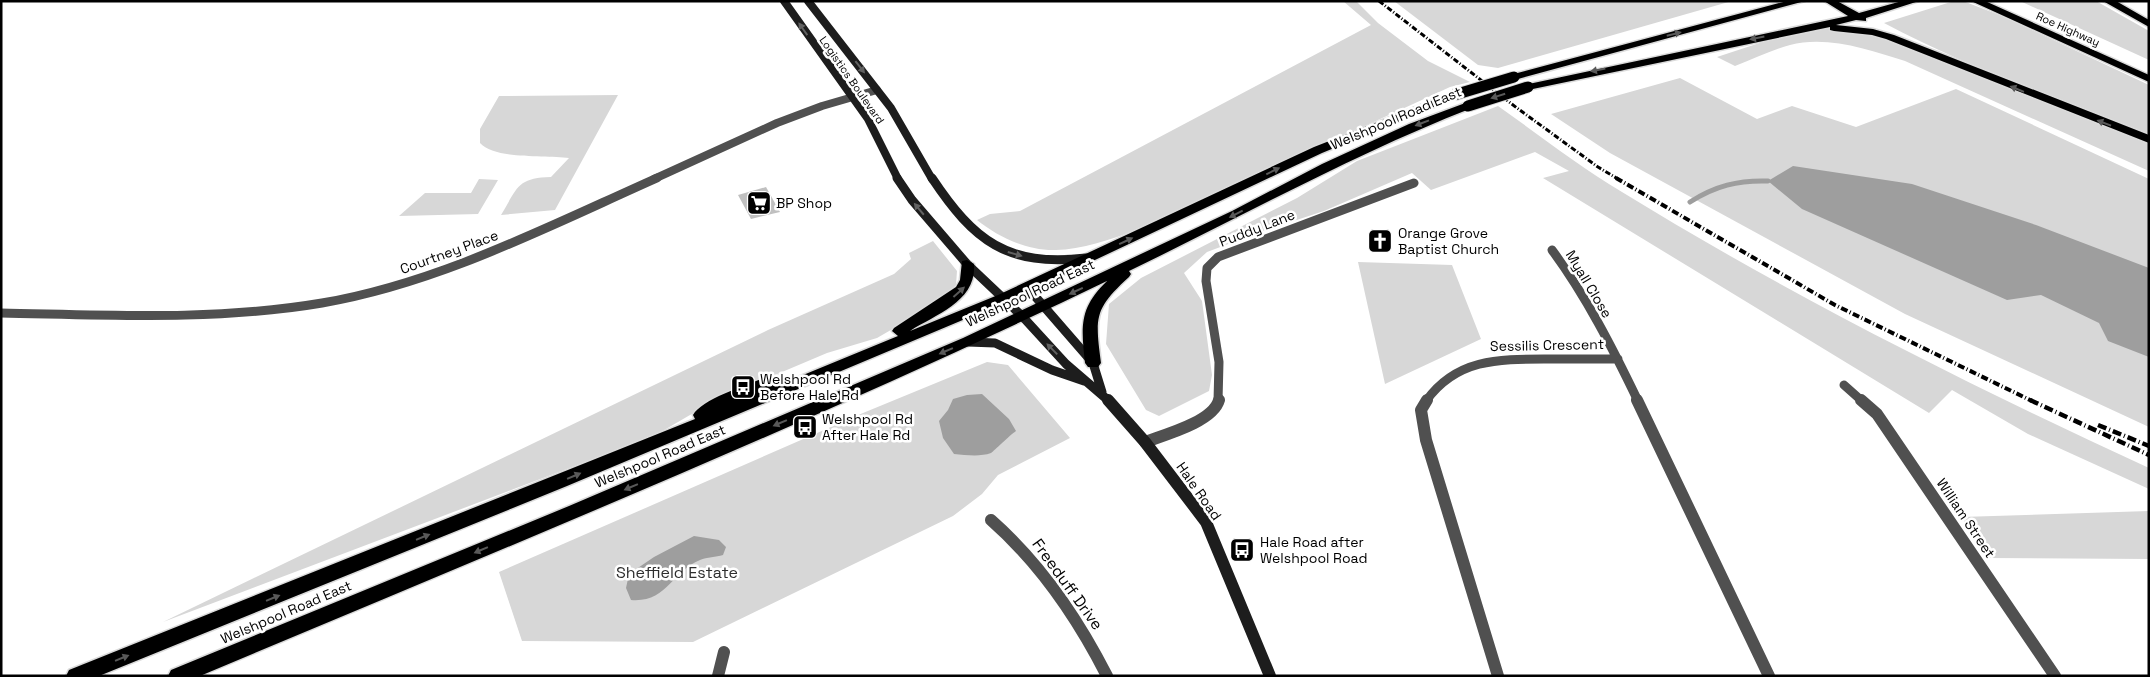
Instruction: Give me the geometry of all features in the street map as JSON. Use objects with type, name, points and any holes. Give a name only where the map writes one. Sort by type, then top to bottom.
[{"type":"highway","points":[[1764,11],[1776,1]]},
{"type":"highway","name":"Welshpool Road East","points":[[76,676],[543,488],[1002,298],[1318,150],[1454,95],[1514,77],[1800,1]]},
{"type":"highway","points":[[1829,1],[1859,18],[1974,72]]},
{"type":"highway","name":"Welshpool Road East","points":[[178,676],[592,504],[968,342],[1136,263],[1237,214],[1326,167],[1413,127],[1468,106],[1528,87],[1590,72],[1859,18],[1914,1]]},
{"type":"highway","name":"Roe Highway","points":[[1994,1],[2149,71]]},
{"type":"highway","points":[[2108,1],[2149,24]]},
{"type":"highway","name":"Roe Highway","points":[[1977,2],[2149,79]]},
{"type":"highway","points":[[1805,28],[1840,28],[1873,32],[1906,43],[1974,72],[2149,140]]},
{"type":"highway","points":[[1093,363],[1088,322],[1092,308],[1108,288],[1136,263]]},
{"type":"highway","points":[[682,430],[720,402],[903,330],[958,294],[966,286],[968,279],[967,264]]},
{"type":"street","name":"Logistics Boulevard","points":[[784,1],[851,97],[868,118],[892,169],[905,190],[950,247],[967,264]]},
{"type":"street","name":"Logistics Boulevard","points":[[808,1],[898,119],[908,142],[943,194],[974,230],[1000,250],[1030,258],[1058,260],[1094,256]]},
{"type":"street","name":"Courtney Place","points":[[1,313],[205,314],[270,311],[372,293],[429,276],[493,252],[776,123],[877,90]]},
{"type":"street","name":"Puddy Lane","points":[[1145,442],[1199,420],[1218,404],[1221,384],[1206,281],[1207,268],[1218,257],[1414,183]]},
{"type":"street","name":"Myall Close","points":[[1552,250],[1567,270],[1618,359]]},
{"type":"street","name":"Hale Road","points":[[967,264],[1022,316],[1066,364],[1102,393],[1145,442],[1206,522],[1270,676]]},
{"type":"street","name":"Hale Road","points":[[1027,287],[1045,305],[1093,363],[1102,393]]},
{"type":"street","points":[[968,342],[995,343],[1052,370],[1092,384]]},
{"type":"street","name":"Sessilis Crescent","points":[[1498,676],[1426,440],[1421,410],[1430,394],[1444,381],[1481,362],[1496,359],[1618,359],[1769,676]]},
{"type":"street","name":"William Street","points":[[1844,386],[1877,414],[2055,676]]},
{"type":"street","name":"Freeduff Drive","points":[[991,520],[1011,536],[1032,558],[1089,638],[1107,676]]},
{"type":"street","points":[[718,676],[724,652]]},
{"type":"green space","points":[[1343,1],[1356,1],[1378,23],[1428,61],[1470,82],[1450,87],[1163,219],[1097,243],[1056,250],[1034,248],[1014,242],[994,232],[977,220],[990,214],[1020,211],[1371,25]]},
{"type":"green space","points":[[1394,1],[1732,1],[1498,68],[1478,65]]},
{"type":"green space","points":[[1954,1],[1963,1],[2002,16],[2149,85],[2149,134],[1981,69],[1884,23]]},
{"type":"green space","points":[[2020,1],[2096,1],[2149,31],[2149,60]]},
{"type":"green space","points":[[1805,28],[1840,28],[1873,32],[2149,139],[2149,171],[1905,61],[1863,48],[1833,43],[1804,42],[1783,47],[1735,66],[1717,57]]},
{"type":"green space","points":[[1680,78],[1757,119],[1792,106],[1856,127],[1956,89],[2149,179],[2149,427],[1905,314],[1610,153],[1551,114]]},
{"type":"green space","points":[[618,95],[555,210],[501,215],[520,186],[531,179],[551,177],[569,158],[522,156],[497,152],[480,143],[480,129],[499,96]]},
{"type":"green space","points":[[1498,106],[1606,182],[1750,267],[1948,372],[2149,468],[2149,489],[2028,434],[1952,390],[1929,413],[1543,178],[1569,171],[1535,152],[1431,190],[1412,173],[1324,211],[1207,252],[1184,273],[1202,301],[1212,375],[1209,391],[1159,416],[1146,410],[1106,344],[1109,304],[1141,278],[1297,198],[1357,161]]},
{"type":"green space","points":[[479,179],[498,180],[478,214],[399,216],[425,193],[471,193]]},
{"type":"green space","points":[[933,241],[957,271],[956,285],[934,305],[877,338],[827,353],[714,401],[654,436],[163,622],[768,330],[894,274],[911,259],[909,253]]},
{"type":"green space","points":[[1358,262],[1452,265],[1481,339],[1385,384]]},
{"type":"green space","name":"Sheffield Estate","points":[[987,362],[1008,365],[1070,438],[998,475],[982,494],[953,516],[693,642],[522,641],[499,572],[863,413]]},
{"type":"green space","points":[[2149,511],[2149,559],[1988,558],[1961,517]]},
{"type":"shaded area","points":[[1793,166],[1912,184],[2036,225],[2149,268],[2149,357],[2108,341],[2099,323],[2041,295],[2007,300],[1802,209],[1768,181]]},
{"type":"shaded area","points":[[982,394],[1009,419],[1016,431],[991,453],[978,455],[954,454],[943,438],[939,421],[948,410],[953,399],[967,395]]},
{"type":"shaded area","points":[[694,536],[719,540],[726,547],[723,555],[703,559],[690,565],[653,597],[643,600],[631,600],[626,588],[629,574],[654,557]]},
{"type":"building","name":"BP Shop","points":[[766,187],[780,212],[751,219],[738,195]]},
{"type":"waterway","points":[[1690,202],[1699,196],[1727,185],[1768,181]]},
{"type":"railway","points":[[1379,1],[1517,108],[1598,167],[1618,179]]},
{"type":"railway","points":[[1616,178],[1835,305],[2032,401]]},
{"type":"railway","points":[[2030,400],[2149,455]]},
{"type":"railway","points":[[2098,425],[2149,446]]},
{"type":"place","name":"BP Shop","points":[[759,203]]},
{"type":"place","name":"Orange Grove Baptist Church","points":[[1380,241]]},
{"type":"place","name":"Welshpool Rd Before Hale Rd","points":[[743,387]]},
{"type":"place","name":"Welshpool Rd After Hale Rd","points":[[805,427]]},
{"type":"place","name":"Hale Road after Welshpool Road","points":[[1242,550]]}]
